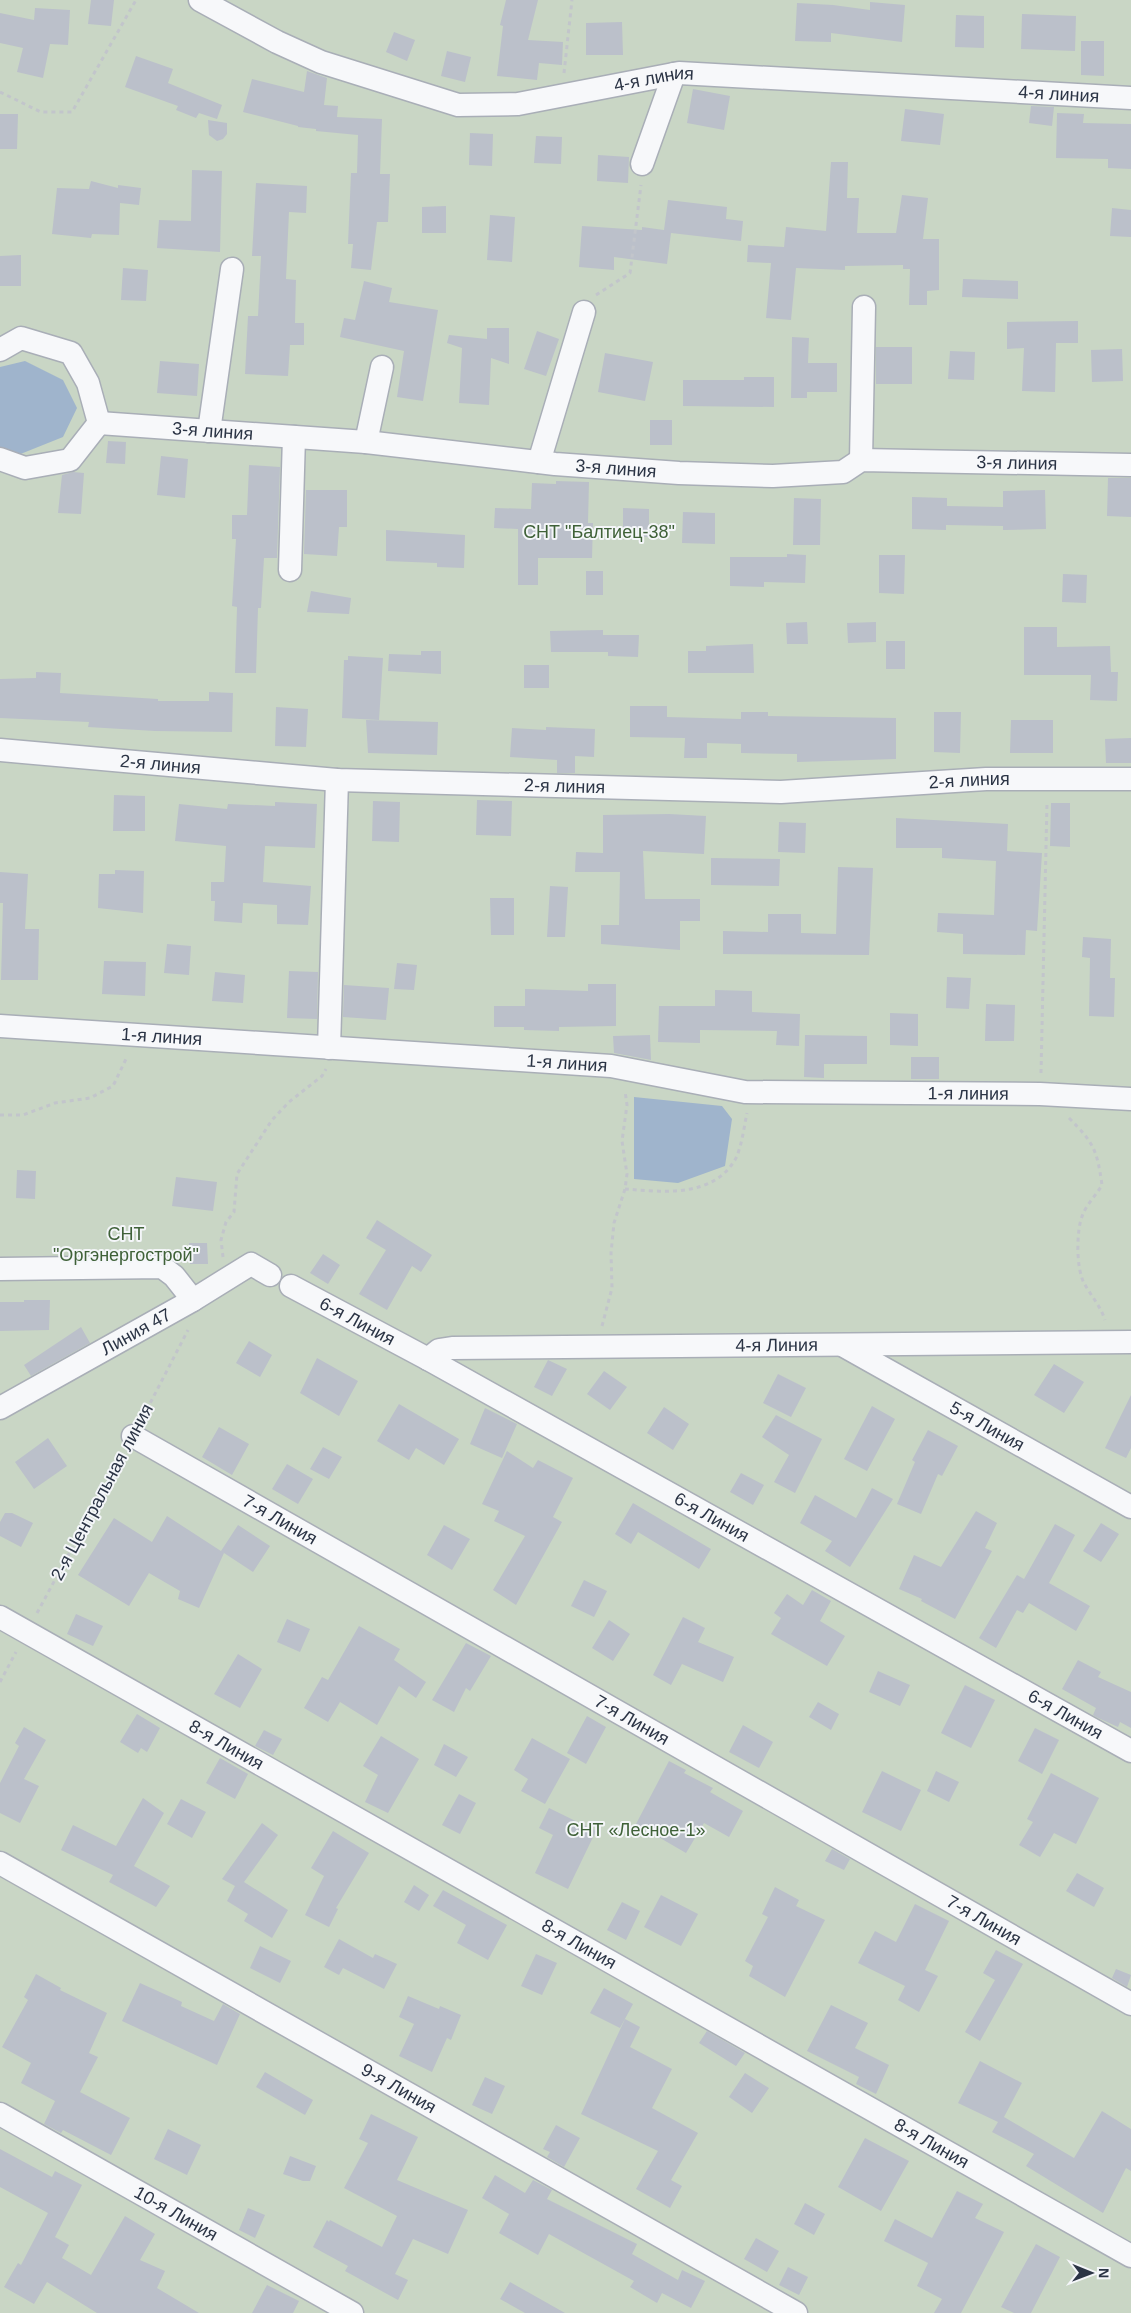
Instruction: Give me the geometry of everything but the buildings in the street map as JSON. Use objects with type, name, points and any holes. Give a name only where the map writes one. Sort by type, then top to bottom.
[{"type":"street","name":"4-я линия","points":[[200,0],[277,42],[321,62],[458,105],[518,104],[674,74],[1131,98]]},
{"type":"street","points":[[642,164],[674,74]]},
{"type":"street","points":[[209,431],[232,269]]},
{"type":"street","points":[[861,460],[864,307]]},
{"type":"street","points":[[539,462],[584,312]]},
{"type":"street","points":[[0,350],[22,338],[71,352],[88,384],[99,423],[70,460],[25,468],[0,459]]},
{"type":"street","points":[[366,442],[382,367]]},
{"type":"street","name":"3-я линия","points":[[99,423],[366,442],[539,462],[679,473],[773,476],[843,472],[861,460],[1131,465]]},
{"type":"street","points":[[290,570],[294,437]]},
{"type":"street","name":"2-я линия","points":[[0,750],[337,780],[781,792],[986,779],[1131,780]]},
{"type":"street","points":[[329,1048],[337,780]]},
{"type":"street","name":"1-я линия","points":[[0,1026],[618,1067],[752,1092],[1051,1094],[1131,1099]]},
{"type":"street","name":"Линия 47","points":[[0,1408],[193,1300],[251,1264],[270,1275]]},
{"type":"street","points":[[0,1269],[162,1267],[174,1276],[193,1300]]},
{"type":"street","name":"6-я Линия","points":[[291,1286],[428,1359],[1131,1751]]},
{"type":"street","name":"4-я Линия","points":[[428,1359],[439,1350],[452,1348],[1122,1342]]},
{"type":"street","name":"5-я Линия","points":[[843,1345],[1131,1507]]},
{"type":"street","name":"7-я Линия","points":[[133,1436],[1131,2004]]},
{"type":"street","name":"8-я Линия","points":[[0,1617],[1131,2256]]},
{"type":"street","name":"9-я Линия","points":[[0,1863],[796,2313]]},
{"type":"street","name":"10-я Линия","points":[[0,2114],[352,2313]]},
{"type":"path","points":[[0,92],[41,112],[72,112],[136,0]]},
{"type":"path","points":[[562,96],[572,0]]},
{"type":"path","points":[[584,312],[594,297],[630,273],[642,164]]},
{"type":"path","points":[[1047,779],[1051,1094],[1062,1111],[1085,1132],[1098,1157],[1102,1184],[1082,1214],[1078,1238],[1078,1260],[1083,1282],[1122,1342]]},
{"type":"path","points":[[0,1115],[23,1115],[55,1103],[90,1098],[113,1086],[131,1046],[144,1036]]},
{"type":"path","points":[[225,1281],[221,1240],[226,1222],[234,1212],[238,1174],[272,1120],[288,1102],[322,1076],[326,1070],[329,1048]]},
{"type":"path","points":[[601,1347],[602,1322],[612,1288],[611,1253],[614,1223],[625,1189],[627,1174],[622,1141],[627,1105],[618,1067]]},
{"type":"path","points":[[625,1189],[663,1192],[686,1191],[725,1174],[737,1156],[752,1092]]},
{"type":"path","name":"2-я Центральная линия","points":[[0,1682],[133,1436],[193,1320],[193,1300]]},
{"type":"green space","points":[[0,0],[1131,0],[1131,2313],[0,2313]]},
{"type":"water","points":[[25,361],[63,380],[77,408],[63,437],[18,455],[0,447],[0,367]]},
{"type":"water","points":[[634,1097],[722,1106],[732,1119],[725,1166],[678,1183],[634,1179]]},
{"type":"park label","name":"СНТ \"Балтиец-38\"","points":[[599,532]]},
{"type":"park label","name":"СНТ \"Оргэнергострой\"","points":[[126,1244]]},
{"type":"park label","name":"СНТ «Лесное-1»","points":[[636,1830]]}]
